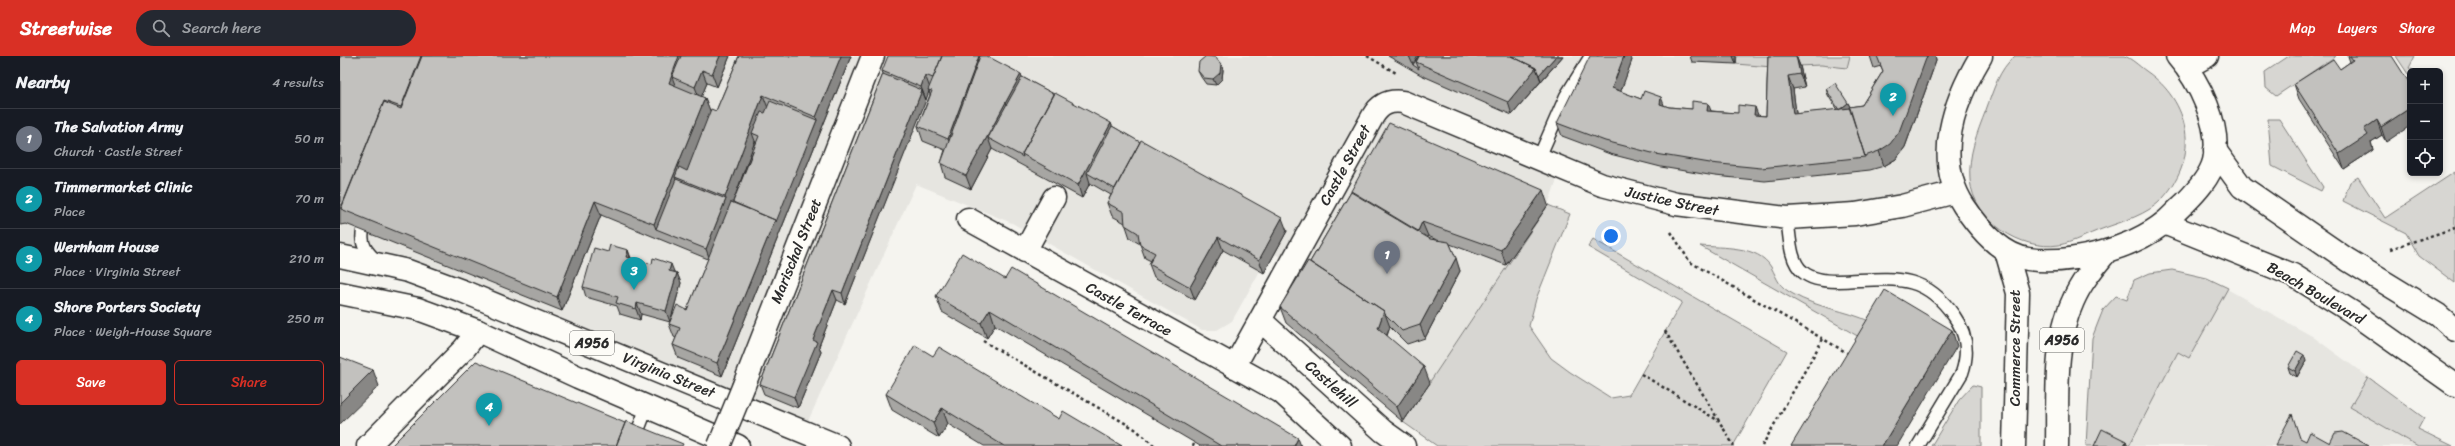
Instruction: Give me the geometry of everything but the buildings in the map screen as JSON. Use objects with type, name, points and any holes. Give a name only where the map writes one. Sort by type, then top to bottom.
[{"type":"street","name":"Marischal Street","points":[[719,446],[873,56]]},
{"type":"street","name":"A956","points":[[1981,56],[1968,66],[1948,140],[1948,163],[1955,192],[1986,234],[2006,251],[2027,259],[2083,257],[2107,251],[2140,237],[2164,223],[2194,194],[2214,162],[2214,150],[2205,100],[2182,61]]},
{"type":"street","points":[[2182,61],[2207,56]]},
{"type":"street","name":"Justice Street","points":[[1403,102],[1538,160],[1602,185],[1651,199],[1727,212],[1787,218],[1855,214],[1902,206],[1955,192]]},
{"type":"street","name":"Castle Street","points":[[1260,320],[1376,110],[1384,103],[1403,102]]},
{"type":"street","points":[[2214,150],[2242,187],[2348,260],[2438,315],[2455,330]]},
{"type":"street","points":[[1025,251],[1054,198]]},
{"type":"street","name":"Castle Terrace","points":[[968,219],[1281,392],[1340,446]]},
{"type":"street","name":"Beach Boulevard","points":[[2164,223],[2293,275],[2352,312],[2455,385]]},
{"type":"street","name":"Commerce Street","points":[[2006,251],[2018,293],[2014,446]]},
{"type":"street","name":"A956","points":[[2057,446],[2057,404],[2062,333],[2072,302],[2085,278],[2107,251]]},
{"type":"street","name":"Virginia Street","points":[[340,256],[408,271],[502,306],[838,446]]},
{"type":"street","name":"A956","points":[[340,293],[418,309],[478,331],[738,446]]},
{"type":"street","points":[[1234,367],[1260,320]]},
{"type":"street","name":"Castlehill","points":[[1260,320],[1383,431],[1404,446]]},
{"type":"street","points":[[368,446],[464,350],[478,331]]},
{"type":"lane","points":[[1538,160],[1566,96],[1591,56]]},
{"type":"lane","points":[[1787,218],[1796,266],[1803,273],[1815,279],[1829,281],[1900,280],[1916,282],[1942,300],[1958,320],[1964,333],[1967,349],[1966,362],[1962,373],[1918,446]]},
{"type":"lane","points":[[363,231],[361,240],[366,251],[378,264]]},
{"type":"lane","points":[[635,438],[647,407]]},
{"type":"path","points":[[1367,56],[1401,76]]},
{"type":"path","points":[[1651,199],[1690,262],[1852,356]]},
{"type":"path","points":[[2390,249],[2455,228]]},
{"type":"path","points":[[1665,332],[1734,446]]},
{"type":"path","points":[[1762,446],[1823,339]]},
{"type":"path","points":[[983,341],[1135,429],[1155,446]]},
{"type":"path","points":[[1641,374],[1719,421]]},
{"type":"shaded area","points":[[340,56],[1967,56],[1969,76],[1961,98],[1955,192],[1787,218],[1561,168],[1548,205],[1430,383],[1383,344],[1390,327],[1275,254],[1264,273],[1260,271],[1232,321],[1217,330],[1202,330],[1012,223],[916,184],[804,430],[340,256]]},
{"type":"shaded area","points":[[1737,56],[1850,56],[1847,68],[1821,65],[1772,67],[1736,64]]},
{"type":"shaded area","points":[[2015,56],[2124,56],[2135,62],[2161,83],[2173,98],[2181,113],[2185,130],[2186,147],[2183,165],[2175,182],[2157,204],[2135,217],[2059,245],[2044,246],[2015,238],[1990,220],[1980,208],[1973,195],[1970,180],[1970,162],[1976,136],[1994,88],[2005,67]]},
{"type":"shaded area","points":[[2289,56],[2336,56],[2276,96],[2266,88],[2265,72]]},
{"type":"shaded area","points":[[2396,56],[2415,56],[2409,68],[2407,68],[2407,72]]},
{"type":"shaded area","points":[[2268,119],[2279,119],[2323,187],[2321,191],[2272,166]]},
{"type":"shaded area","points":[[2455,172],[2455,283],[2419,256],[2406,233],[2343,201],[2350,182],[2358,177],[2385,218]]},
{"type":"shaded area","points":[[1548,205],[1570,214],[1536,299],[1529,326],[1551,358],[1611,398],[1629,395],[1682,302],[1588,247],[1593,239],[1787,351],[1733,446],[1437,446],[1403,422]]},
{"type":"shaded area","points":[[1700,246],[1739,249],[1758,255],[1771,267],[1779,282],[1788,291],[1812,303],[1871,322],[1861,338]]},
{"type":"shaded area","points":[[2172,270],[2207,278],[2312,336],[2424,418],[2418,429],[2453,446],[2086,446],[2092,338],[2098,320],[2108,303],[2116,296],[2127,300],[2134,280],[2150,273]]},
{"type":"shaded area","points":[[2172,270],[2207,278],[2228,288],[2189,358],[2178,352],[2129,446],[2086,446],[2092,338],[2103,310],[2116,296],[2127,300],[2134,280],[2150,273]]},
{"type":"shaded area","points":[[2368,377],[2424,418],[2418,429],[2453,446],[2418,446],[2350,407]]},
{"type":"shaded area","points":[[1973,385],[1981,387],[1981,446],[1931,446],[1959,400]]},
{"type":"place","name":"Timmermarket Clinic","points":[[1893,116]]},
{"type":"place","name":"The Salvation Army","points":[[1387,274]]},
{"type":"place","name":"Wernham House","points":[[634,290]]},
{"type":"place","name":"Shore Porters Society","points":[[489,426]]}]
